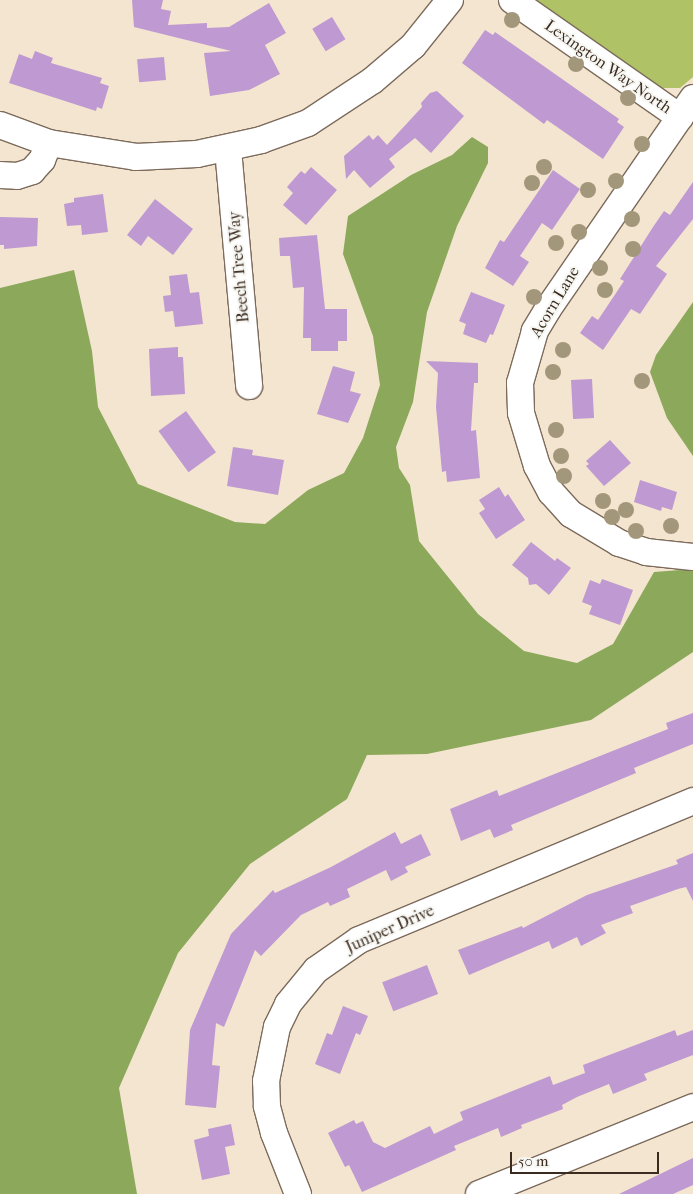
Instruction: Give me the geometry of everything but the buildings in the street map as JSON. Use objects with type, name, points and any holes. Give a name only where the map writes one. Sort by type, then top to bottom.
[{"type":"street","points":[[0,125],[50,143],[136,157],[197,154],[228,149],[286,132],[352,95],[413,46],[450,0]]},
{"type":"street","name":"Lexington Way North","points":[[512,0],[686,107]]},
{"type":"street","name":"Acorn Lane","points":[[686,107],[548,308],[535,331],[520,383],[521,413],[537,466],[551,492],[571,514],[619,543],[646,552],[693,557]]},
{"type":"street","points":[[0,175],[17,176],[32,171],[42,160],[50,143]]},
{"type":"street","name":"Beech Tree Way","points":[[228,149],[249,386]]},
{"type":"street","name":"Juniper Drive","points":[[298,1194],[274,1133],[267,1106],[266,1081],[277,1027],[288,1004],[316,970],[359,940],[693,800]]},
{"type":"street","points":[[479,1194],[693,1107]]},
{"type":"green space","points":[[534,0],[693,0],[693,77],[680,88],[661,88]]},
{"type":"green space","points":[[472,137],[488,147],[488,163],[457,226],[427,312],[413,402],[396,447],[399,468],[410,485],[419,541],[478,614],[524,651],[577,663],[613,644],[654,572],[693,569],[693,652],[591,720],[427,754],[367,755],[347,799],[250,864],[178,953],[119,1088],[137,1194],[0,1194],[0,288],[74,270],[92,351],[98,407],[138,484],[235,522],[265,524],[308,490],[344,473],[363,438],[380,385],[373,336],[343,254],[348,216],[411,175],[452,155]]},
{"type":"green space","points":[[693,302],[693,456],[667,418],[650,372],[656,355]]}]
